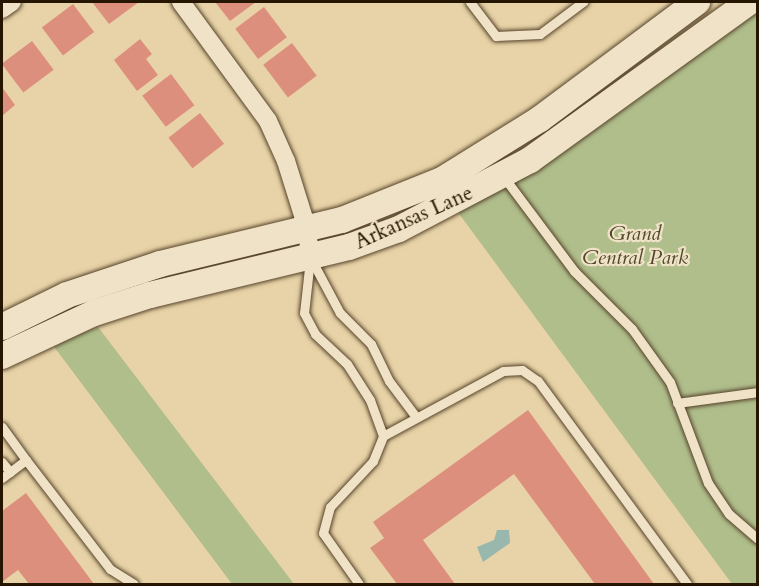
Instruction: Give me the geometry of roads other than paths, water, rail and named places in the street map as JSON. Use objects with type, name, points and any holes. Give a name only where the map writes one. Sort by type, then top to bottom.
[{"type":"main road","name":"Arkansas Lane","points":[[2,327],[67,295],[160,264],[307,228],[379,207],[442,180],[540,119],[697,2]]},
{"type":"main road","name":"Arkansas Lane","points":[[2,356],[94,313],[150,295],[310,257],[399,229],[503,176],[621,96],[748,2]]},
{"type":"street","points":[[2,9],[12,2]]},
{"type":"street","points":[[181,2],[268,122],[286,161],[307,228],[310,257]]},
{"type":"lane","points":[[470,2],[496,36],[540,34],[583,2]]},
{"type":"lane","points":[[503,176],[574,271],[632,329],[670,382],[708,483],[729,514],[758,539]]},
{"type":"lane","points":[[310,257],[340,313],[371,344],[389,381],[416,417]]},
{"type":"lane","points":[[310,257],[304,313],[315,334],[353,373],[370,400],[383,436]]},
{"type":"lane","points":[[359,585],[322,533],[330,507],[373,461],[383,436],[503,371],[522,370],[538,381],[687,585]]},
{"type":"lane","points":[[677,404],[758,392]]},
{"type":"lane","points":[[2,427],[110,569],[134,585]]},
{"type":"lane","points":[[2,478],[26,460]]},
{"type":"lane","points":[[2,462],[10,472]]},
{"type":"water","points":[[497,530],[509,530],[510,543],[483,562],[477,547],[494,540]]},
{"type":"park label","name":"Grand Central Park","points":[[635,246]]}]
